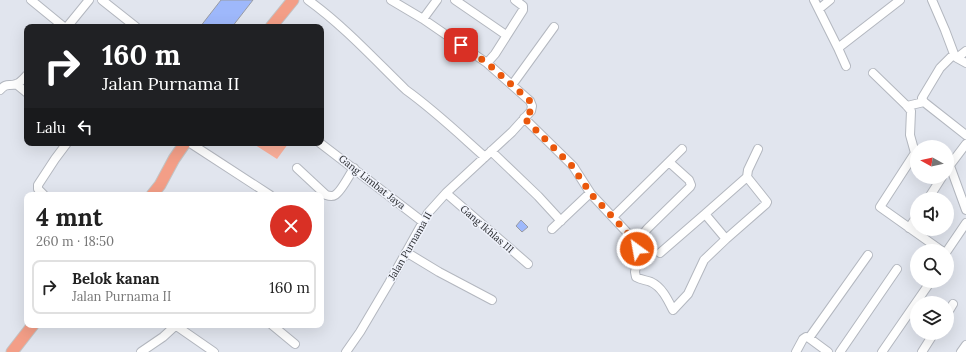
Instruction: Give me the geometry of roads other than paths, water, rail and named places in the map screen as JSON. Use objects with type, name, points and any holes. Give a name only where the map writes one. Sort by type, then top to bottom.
[{"type":"highway","points":[[273,24],[290,1]]},
{"type":"highway","points":[[154,192],[184,146]]},
{"type":"highway","points":[[12,352],[31,328]]},
{"type":"street","points":[[31,0],[61,24]]},
{"type":"street","points":[[68,24],[90,0]]},
{"type":"street","points":[[102,0],[132,24]]},
{"type":"street","points":[[308,0],[348,33],[406,90],[416,96],[485,157]]},
{"type":"street","name":"Jalan Purnama II","points":[[346,352],[374,307],[428,213],[446,193],[512,132],[531,111],[532,106],[524,96],[487,63],[423,19],[391,0]]},
{"type":"street","points":[[423,19],[437,0]]},
{"type":"street","points":[[455,0],[506,35]]},
{"type":"street","points":[[487,63],[495,54],[523,10],[523,6],[515,0]]},
{"type":"street","points":[[814,0],[846,66]]},
{"type":"street","points":[[819,9],[830,0]]},
{"type":"street","points":[[838,48],[900,0]]},
{"type":"street","points":[[932,0],[956,56],[966,63]]},
{"type":"street","points":[[512,85],[554,27]]},
{"type":"street","points":[[966,51],[956,56],[940,68],[923,96],[924,102],[966,135]]},
{"type":"street","points":[[874,73],[908,106],[911,111],[910,135],[915,153],[880,207],[932,244]]},
{"type":"street","points":[[0,90],[9,85],[16,84],[24,77]]},
{"type":"street","points":[[16,84],[24,91]]},
{"type":"street","points":[[908,106],[924,102]]},
{"type":"street","points":[[524,118],[572,166],[590,193],[636,242],[638,256],[635,275],[638,278],[657,286],[669,301],[673,310],[688,294],[704,260],[766,204],[767,202],[747,177]]},
{"type":"street","points":[[954,160],[966,144]]},
{"type":"street","points":[[41,192],[38,189],[38,186],[65,146]]},
{"type":"street","points":[[188,146],[265,192]]},
{"type":"street","name":"Gang Limbat Jaya","points":[[324,146],[423,222]]},
{"type":"street","points":[[612,217],[682,149]]},
{"type":"street","points":[[660,253],[747,177],[748,170],[758,149]]},
{"type":"street","points":[[491,151],[538,196],[560,221]]},
{"type":"street","points":[[636,242],[691,185],[689,180],[669,162]]},
{"type":"street","points":[[297,168],[323,192]]},
{"type":"street","points":[[324,193],[326,195],[334,196],[354,168]]},
{"type":"street","points":[[954,182],[966,210]]},
{"type":"street","name":"Gang Ikhlas III","points":[[446,193],[528,264]]},
{"type":"street","points":[[552,230],[590,193]]},
{"type":"street","points":[[705,214],[726,239]]},
{"type":"street","points":[[952,244],[966,223]]},
{"type":"street","points":[[406,252],[439,272],[492,300]]},
{"type":"street","points":[[809,338],[868,255]]},
{"type":"street","points":[[840,352],[897,269]]},
{"type":"street","points":[[882,352],[926,288]]},
{"type":"street","points":[[141,352],[163,337],[172,328]]},
{"type":"street","points":[[179,328],[214,352]]},
{"type":"street","points":[[276,328],[295,344]]},
{"type":"street","points":[[796,352],[803,339],[806,337],[828,352]]},
{"type":"street","points":[[922,352],[930,340]]},
{"type":"street","points":[[961,352],[966,345]]}]
